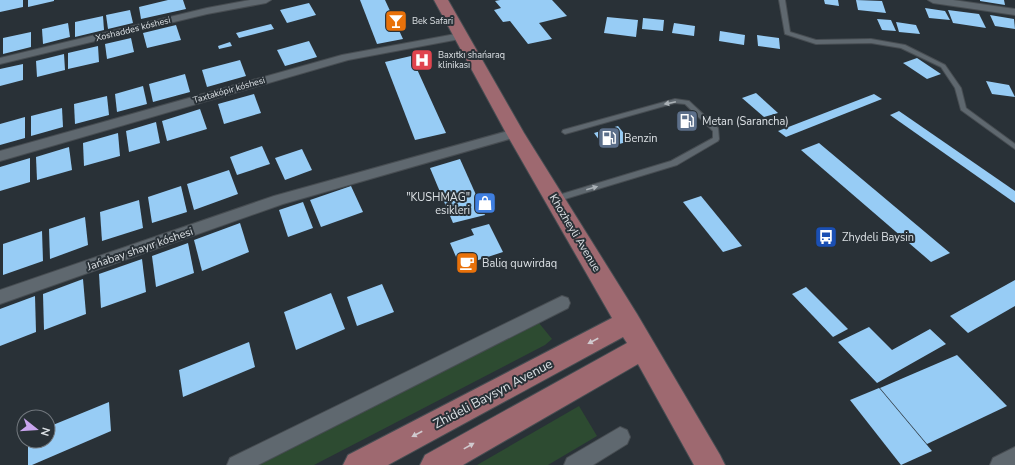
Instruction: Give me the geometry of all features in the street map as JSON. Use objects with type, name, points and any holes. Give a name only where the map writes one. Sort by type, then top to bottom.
[{"type":"main road","name":"Khozheyli Avenue","points":[[441,0],[515,133],[628,322],[710,465]]},
{"type":"main road","name":"Zhideli Baysyn Avenue","points":[[358,465],[628,322]]},
{"type":"main road","points":[[434,465],[642,348]]},
{"type":"street","name":"Xoshaddes kóshesi","points":[[0,61],[207,11],[266,0]]},
{"type":"street","points":[[933,0],[1015,12]]},
{"type":"street","name":"Taxtakópir kóshesi","points":[[0,156],[346,57],[461,36]]},
{"type":"street","name":"Jańabay shayır kóshesi","points":[[0,297],[280,200],[515,133]]},
{"type":"street","points":[[237,465],[562,303]]},
{"type":"street","points":[[574,465],[620,437]]},
{"type":"street","points":[[1000,465],[1015,457]]},
{"type":"lane","points":[[782,0],[787,33],[816,42],[870,41],[903,46],[943,66],[958,88],[963,108],[1015,147]]},
{"type":"lane","points":[[555,199],[674,163],[716,139],[716,130],[687,102],[675,101],[566,132]]},
{"type":"green space","points":[[539,323],[552,339],[545,345],[314,465],[258,465]]},
{"type":"green space","points":[[579,406],[597,436],[548,465],[477,465]]},
{"type":"building","points":[[0,0],[23,0],[23,7],[0,12]]},
{"type":"building","points":[[28,0],[54,0],[54,1],[28,7]]},
{"type":"building","points":[[168,0],[183,0],[186,9],[141,19],[139,7]]},
{"type":"building","points":[[360,0],[385,0],[403,39],[377,44]]},
{"type":"building","points":[[552,0],[567,16],[539,23],[552,39],[528,44],[510,21],[503,22],[494,10],[501,8],[495,1]]},
{"type":"building","points":[[824,0],[838,0],[839,6],[825,4]]},
{"type":"building","points":[[856,0],[882,1],[886,13],[858,10]]},
{"type":"building","points":[[1004,0],[1005,5],[980,1]]},
{"type":"building","points":[[309,3],[316,15],[287,23],[280,10]]},
{"type":"building","points":[[925,8],[945,11],[950,20],[929,18]]},
{"type":"building","points":[[130,10],[133,23],[108,29],[106,15]]},
{"type":"building","points":[[948,10],[979,14],[986,28],[953,23]]},
{"type":"building","points":[[990,15],[1014,19],[1015,29],[995,26]]},
{"type":"building","points":[[103,16],[104,30],[75,37],[75,22]]},
{"type":"building","points":[[607,17],[638,20],[636,37],[604,33]]},
{"type":"building","points":[[643,18],[664,20],[663,31],[642,29]]},
{"type":"building","points":[[877,19],[891,20],[896,31],[882,30]]},
{"type":"building","points":[[896,22],[916,25],[920,34],[899,32]]},
{"type":"building","points":[[68,23],[70,37],[43,44],[42,29]]},
{"type":"building","points":[[674,23],[695,26],[694,36],[672,33]]},
{"type":"building","points":[[271,24],[274,29],[239,38],[236,33]]},
{"type":"building","points":[[176,25],[181,40],[147,48],[143,33]]},
{"type":"building","points":[[720,31],[745,35],[744,45],[719,41]]},
{"type":"building","points":[[31,32],[31,47],[3,54],[3,38]]},
{"type":"building","points":[[757,35],[779,38],[780,49],[758,46]]},
{"type":"building","points":[[131,38],[134,52],[107,59],[105,44]]},
{"type":"building","points":[[309,41],[317,57],[285,66],[277,50]]},
{"type":"building","points":[[230,42],[232,46],[219,49],[218,46]]},
{"type":"building","points":[[98,46],[99,62],[68,69],[68,53]]},
{"type":"building","points":[[64,54],[65,70],[37,77],[36,61]]},
{"type":"building","points":[[411,56],[446,133],[415,140],[385,62]]},
{"type":"building","points":[[917,58],[941,74],[927,79],[903,63]]},
{"type":"building","points":[[240,60],[246,76],[207,87],[202,70]]},
{"type":"building","points":[[23,64],[23,80],[0,86],[0,69]]},
{"type":"building","points":[[185,74],[190,92],[153,102],[149,84]]},
{"type":"building","points":[[986,81],[1009,85],[1015,97],[992,94]]},
{"type":"building","points":[[143,86],[147,104],[117,112],[115,94]]},
{"type":"building","points":[[756,93],[778,113],[764,117],[742,98]]},
{"type":"building","points":[[254,94],[261,113],[224,124],[218,104]]},
{"type":"building","points":[[874,94],[882,99],[786,137],[778,131]]},
{"type":"building","points":[[107,96],[109,115],[75,124],[74,104]]},
{"type":"building","points":[[62,108],[63,127],[31,136],[31,116]]},
{"type":"building","points":[[200,109],[207,129],[167,141],[162,121]]},
{"type":"building","points":[[899,111],[1015,191],[1015,203],[890,115]]},
{"type":"building","points":[[25,117],[25,138],[0,145],[0,124]]},
{"type":"building","points":[[156,122],[160,143],[129,152],[126,131]]},
{"type":"building","points":[[618,126],[630,141],[605,148],[594,133]]},
{"type":"building","points":[[118,133],[120,156],[84,166],[83,143]]},
{"type":"building","points":[[819,143],[950,253],[931,262],[801,150]]},
{"type":"building","points":[[262,146],[270,164],[237,175],[230,157]]},
{"type":"building","points":[[69,147],[72,170],[37,180],[36,157]]},
{"type":"building","points":[[302,149],[312,170],[285,180],[275,158]]},
{"type":"building","points":[[30,158],[30,182],[0,191],[0,167]]},
{"type":"building","points":[[460,159],[485,215],[453,223],[430,168]]},
{"type":"building","points":[[229,170],[238,194],[194,210],[187,184]]},
{"type":"building","points":[[181,186],[187,212],[152,223],[148,197]]},
{"type":"building","points":[[351,186],[363,212],[321,227],[310,200]]},
{"type":"building","points":[[701,196],[742,246],[723,252],[683,202]]},
{"type":"building","points":[[139,200],[143,228],[102,241],[100,212]]},
{"type":"building","points":[[303,202],[313,228],[288,237],[279,210]]},
{"type":"building","points":[[85,217],[88,245],[50,259],[49,229]]},
{"type":"building","points":[[240,223],[249,252],[202,271],[194,240]]},
{"type":"building","points":[[489,224],[503,252],[460,266],[450,243],[474,235],[471,229]]},
{"type":"building","points":[[42,231],[43,261],[3,275],[3,244]]},
{"type":"building","points":[[188,243],[194,273],[156,287],[152,256]]},
{"type":"building","points":[[142,259],[146,292],[101,308],[99,274]]},
{"type":"building","points":[[83,279],[86,314],[44,330],[43,294]]},
{"type":"building","points":[[1015,280],[1015,306],[968,333],[950,316]]},
{"type":"building","points":[[382,284],[394,312],[357,326],[347,297]]},
{"type":"building","points":[[806,287],[848,329],[833,337],[792,294]]},
{"type":"building","points":[[331,293],[345,329],[296,350],[284,312]]},
{"type":"building","points":[[35,296],[36,332],[0,346],[0,309]]},
{"type":"building","points":[[869,327],[892,350],[930,329],[946,344],[877,383],[838,342]]},
{"type":"building","points":[[249,342],[255,367],[183,397],[179,370]]},
{"type":"building","points":[[957,355],[1007,406],[927,444],[880,388]]},
{"type":"building","points":[[879,388],[932,451],[901,465],[850,400]]},
{"type":"building","points":[[109,402],[111,431],[32,465],[28,465],[28,449],[56,449],[56,424]]},
{"type":"place","name":"Bek Safari","points":[[396,21]]},
{"type":"place","name":"Baxıtkı shańaraq klinikası","points":[[422,60]]},
{"type":"place","name":"Metan (Sarancha)","points":[[687,121]]},
{"type":"place","name":"Benzin","points":[[609,138]]},
{"type":"place","name":"\"KUSHMAG\" esikleri","points":[[485,203]]},
{"type":"place","name":"Zhydeli Baysin","points":[[826,237]]},
{"type":"place","name":"Baliq quwirdaq","points":[[467,263]]}]
